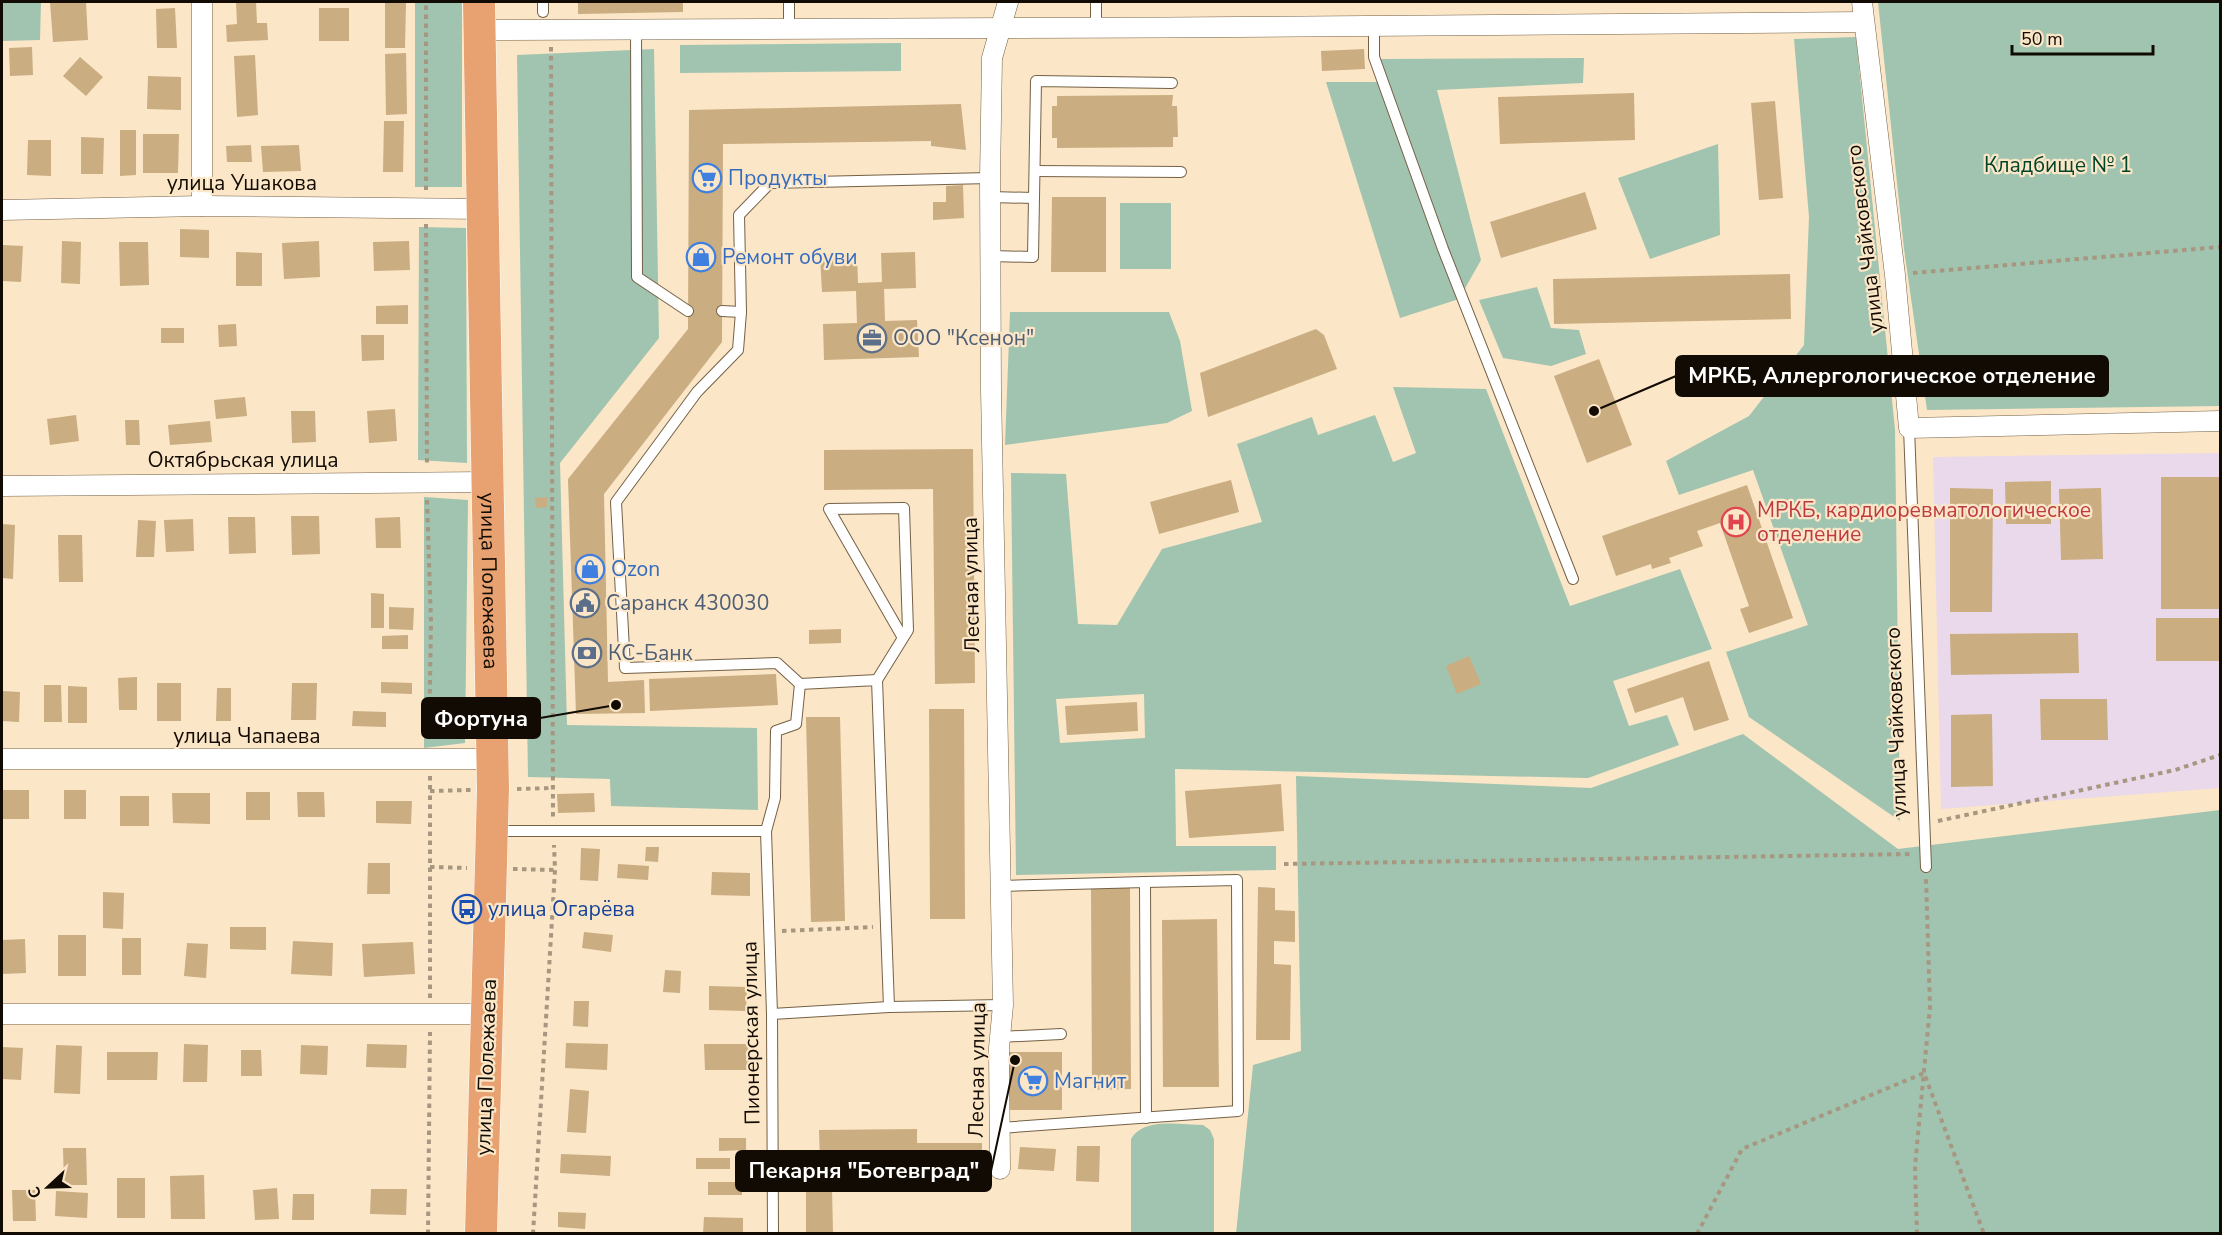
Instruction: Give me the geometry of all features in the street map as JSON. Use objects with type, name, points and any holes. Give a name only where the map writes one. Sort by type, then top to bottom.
[{"type":"main road","name":"улица Полежаева","points":[[479,16],[493,831],[481,1233]]},
{"type":"street","points":[[202,2],[202,206]]},
{"type":"street","name":"Лесная улица","points":[[1000,1169],[1000,1037],[1003,1005],[990,188],[992,58],[1008,2]]},
{"type":"street","name":"улица Чайковского","points":[[1862,2],[1895,275],[1909,428]]},
{"type":"street","points":[[479,16],[636,29],[1096,26],[1374,28],[1863,22]]},
{"type":"street","name":"улица Ушакова","points":[[2,210],[202,206],[483,208]]},
{"type":"street","points":[[1909,428],[2220,421]]},
{"type":"street","name":"Октябрьская улица","points":[[2,486],[486,482]]},
{"type":"street","name":"улица Чапаева","points":[[2,759],[429,761],[492,774]]},
{"type":"street","points":[[2,1014],[489,1014]]},
{"type":"lane","points":[[789,2],[789,28]]},
{"type":"lane","points":[[1096,2],[1096,26]]},
{"type":"lane","points":[[1374,28],[1374,57],[1443,249],[1573,579]]},
{"type":"lane","points":[[636,29],[637,277],[688,311]]},
{"type":"lane","points":[[991,256],[1033,257],[1036,81],[1172,83]]},
{"type":"lane","points":[[1035,171],[1181,172]]},
{"type":"lane","points":[[877,680],[800,684],[777,663],[625,668],[616,502],[697,392],[738,350],[741,312],[739,215],[770,183],[990,188],[1034,198]]},
{"type":"lane","points":[[722,311],[741,312]]},
{"type":"lane","name":"улица Чайковского","points":[[1909,428],[1926,867]]},
{"type":"lane","points":[[889,1007],[877,680],[908,630],[904,508],[829,509],[903,638]]},
{"type":"lane","name":"Пионерская улица","points":[[773,1233],[772,1014],[766,831],[775,798],[776,730],[796,724],[800,684]]},
{"type":"lane","points":[[493,831],[766,831]]},
{"type":"lane","points":[[1000,1128],[1238,1111],[1237,880],[1001,886]]},
{"type":"lane","points":[[1145,882],[1146,1118]]},
{"type":"lane","points":[[772,1014],[889,1007],[1003,1005]]},
{"type":"lane","points":[[1000,1037],[1061,1034]]},
{"type":"lane","points":[[773,1173],[869,1172]]},
{"type":"path","points":[[426,2],[427,483],[431,622],[428,1233]]},
{"type":"path","points":[[533,1233],[555,870],[553,831],[551,76]]},
{"type":"path","points":[[1895,275],[2220,247]]},
{"type":"path","points":[[1924,824],[2175,770],[2220,755]]},
{"type":"path","points":[[430,790],[492,774],[553,788]]},
{"type":"path","points":[[1284,864],[1925,854]]},
{"type":"path","points":[[1917,1233],[1916,1167],[1930,1007],[1926,867]]},
{"type":"path","points":[[769,932],[887,927]]},
{"type":"path","points":[[1697,1233],[1742,1149],[1924,1073]]},
{"type":"path","points":[[1924,1073],[1984,1233]]},
{"type":"shaded area","points":[[2220,453],[2220,788],[1941,809],[1933,457]]},
{"type":"green space","points":[[2,2],[41,2],[40,40],[2,41]]},
{"type":"green space","points":[[415,2],[462,2],[462,187],[415,187]]},
{"type":"green space","name":"Кладбище № 1","points":[[1878,2],[2220,2],[2220,406],[1927,410],[1904,249]]},
{"type":"green space","points":[[1856,37],[1895,430],[1900,821],[1749,717],[1726,652],[1808,625],[1753,470],[1679,495],[1666,461],[1749,416],[1804,345],[1809,217],[1794,39]]},
{"type":"green space","points":[[901,43],[901,71],[680,73],[680,45]]},
{"type":"green space","points":[[654,49],[659,338],[560,463],[567,725],[757,728],[758,810],[611,806],[610,779],[528,777],[517,55]]},
{"type":"green space","points":[[1584,58],[1583,83],[1437,90],[1481,260],[1459,299],[1400,318],[1326,82],[1381,82],[1381,59]]},
{"type":"green space","points":[[1718,144],[1720,235],[1650,259],[1618,178]]},
{"type":"green space","points":[[1120,203],[1171,203],[1171,269],[1120,269]]},
{"type":"green space","points":[[419,227],[466,228],[467,463],[418,460]]},
{"type":"green space","points":[[1537,287],[1551,328],[1579,330],[1586,354],[1551,366],[1503,358],[1479,300]]},
{"type":"green space","points":[[1010,312],[1169,312],[1180,341],[1192,411],[1167,423],[1005,445]]},
{"type":"green space","points":[[1393,387],[1486,389],[1570,606],[1680,569],[1712,649],[1613,681],[1629,726],[1667,715],[1679,745],[1588,778],[1175,769],[1176,846],[1276,846],[1276,870],[1016,875],[1011,473],[1066,474],[1078,624],[1117,625],[1162,549],[1262,522],[1237,444],[1312,417],[1318,435],[1375,415],[1393,462],[1416,453]],"holes":[[[1144,694],[1145,738],[1060,743],[1056,699]]]},
{"type":"green space","points":[[424,497],[468,500],[465,743],[424,748]]},
{"type":"green space","points":[[1743,734],[1898,849],[2220,810],[2220,1233],[1236,1234],[1253,1065],[1301,1051],[1296,776],[1591,788]]},
{"type":"green space","points":[[1153,1125],[1203,1125],[1210,1130],[1214,1139],[1214,1233],[1131,1233],[1131,1139],[1137,1132]]},
{"type":"building","points":[[50,2],[86,2],[88,40],[53,42]]},
{"type":"building","points":[[236,2],[256,2],[257,23],[267,23],[268,40],[227,42],[226,25],[237,24]]},
{"type":"building","points":[[385,2],[406,2],[405,48],[385,48]]},
{"type":"building","points":[[578,2],[683,2],[683,12],[578,14]]},
{"type":"building","points":[[175,8],[177,48],[157,48],[156,9]]},
{"type":"building","points":[[319,8],[349,8],[349,41],[319,41]]},
{"type":"building","points":[[32,47],[33,75],[10,76],[9,48]]},
{"type":"building","points":[[1364,49],[1365,69],[1322,71],[1321,51]]},
{"type":"building","points":[[406,53],[407,114],[386,115],[385,54]]},
{"type":"building","points":[[255,55],[258,115],[237,117],[234,56]]},
{"type":"building","points":[[80,57],[103,77],[86,96],[63,76]]},
{"type":"building","points":[[148,76],[181,77],[181,110],[147,109]]},
{"type":"building","points":[[1634,93],[1635,140],[1500,144],[1498,97]]},
{"type":"building","points":[[1173,95],[1172,106],[1177,106],[1178,137],[1173,137],[1173,147],[1057,148],[1057,138],[1052,138],[1052,106],[1057,106],[1057,96]]},
{"type":"building","points":[[1775,101],[1783,198],[1759,200],[1751,103]]},
{"type":"building","points":[[961,104],[966,150],[931,146],[931,141],[723,144],[722,342],[604,494],[608,682],[644,680],[645,713],[576,714],[568,479],[688,329],[689,110]]},
{"type":"building","points":[[384,121],[404,121],[403,172],[383,172]]},
{"type":"building","points":[[120,130],[136,130],[136,175],[120,176]]},
{"type":"building","points":[[143,134],[179,134],[178,173],[143,173]]},
{"type":"building","points":[[81,137],[104,138],[103,174],[81,174]]},
{"type":"building","points":[[28,140],[51,140],[51,176],[27,175]]},
{"type":"building","points":[[251,145],[252,162],[227,162],[226,146]]},
{"type":"building","points":[[299,145],[301,171],[263,172],[261,146]]},
{"type":"building","points":[[963,185],[964,218],[933,220],[933,202],[946,202],[946,186]]},
{"type":"building","points":[[1585,192],[1597,229],[1501,258],[1490,222]]},
{"type":"building","points":[[1052,197],[1106,197],[1106,272],[1051,272]]},
{"type":"building","points":[[180,229],[209,230],[209,258],[180,257]]},
{"type":"building","points":[[62,241],[81,242],[80,284],[61,283]]},
{"type":"building","points":[[319,241],[320,277],[284,279],[282,243]]},
{"type":"building","points":[[409,241],[410,270],[374,271],[373,242]]},
{"type":"building","points":[[119,242],[148,242],[149,285],[120,286]]},
{"type":"building","points":[[2,245],[23,246],[21,282],[2,281]]},
{"type":"building","points":[[236,252],[262,253],[262,286],[236,286]]},
{"type":"building","points":[[915,252],[916,288],[884,289],[885,321],[917,320],[919,357],[824,360],[823,324],[857,323],[856,291],[822,292],[820,255],[857,254],[858,283],[882,282],[881,253]]},
{"type":"building","points":[[1790,274],[1791,319],[1554,324],[1553,279]]},
{"type":"building","points":[[408,305],[408,324],[376,324],[376,306]]},
{"type":"building","points":[[236,324],[237,346],[219,347],[218,325]]},
{"type":"building","points":[[161,328],[184,328],[184,343],[161,343]]},
{"type":"building","points":[[1316,329],[1324,335],[1337,369],[1208,417],[1200,373]]},
{"type":"building","points":[[361,335],[384,335],[384,360],[362,361]]},
{"type":"building","points":[[1599,359],[1632,445],[1587,463],[1554,376]]},
{"type":"building","points":[[245,397],[247,416],[216,419],[214,400]]},
{"type":"building","points":[[395,409],[397,441],[369,443],[367,411]]},
{"type":"building","points":[[291,411],[315,411],[316,442],[292,443]]},
{"type":"building","points":[[76,415],[79,441],[50,445],[47,419]]},
{"type":"building","points":[[125,420],[139,420],[140,445],[126,445]]},
{"type":"building","points":[[210,421],[212,442],[170,445],[168,425]]},
{"type":"building","points":[[973,449],[975,683],[935,684],[933,489],[824,490],[824,450]]},
{"type":"building","points":[[2161,477],[2220,477],[2220,609],[2161,609]]},
{"type":"building","points":[[1231,480],[1239,512],[1159,534],[1150,502]]},
{"type":"building","points":[[2051,481],[2051,524],[2006,524],[2005,482]]},
{"type":"building","points":[[1747,485],[1793,618],[1749,633],[1740,609],[1749,606],[1720,523],[1697,531],[1703,546],[1669,558],[1671,563],[1652,569],[1651,564],[1616,576],[1602,536]]},
{"type":"building","points":[[1950,488],[1993,489],[1992,612],[1950,612]]},
{"type":"building","points":[[2101,488],[2103,559],[2061,560],[2059,489]]},
{"type":"building","points":[[547,497],[547,507],[536,508],[535,498]]},
{"type":"building","points":[[291,516],[319,516],[320,554],[292,555]]},
{"type":"building","points":[[228,517],[255,517],[256,553],[229,554]]},
{"type":"building","points":[[400,517],[401,548],[376,548],[375,518]]},
{"type":"building","points":[[193,519],[194,551],[166,552],[164,520]]},
{"type":"building","points":[[138,520],[156,521],[154,557],[136,557]]},
{"type":"building","points":[[2,524],[15,525],[13,579],[2,578]]},
{"type":"building","points":[[58,535],[82,535],[83,582],[59,582]]},
{"type":"building","points":[[371,593],[384,594],[384,628],[371,628]]},
{"type":"building","points":[[389,607],[414,608],[413,630],[389,629]]},
{"type":"building","points":[[2156,618],[2220,618],[2220,661],[2156,661]]},
{"type":"building","points":[[841,629],[841,643],[809,644],[809,630]]},
{"type":"building","points":[[2078,633],[2079,673],[1951,675],[1950,634]]},
{"type":"building","points":[[408,635],[408,649],[382,649],[382,636]]},
{"type":"building","points":[[1469,656],[1481,684],[1457,694],[1446,666]]},
{"type":"building","points":[[1709,661],[1729,720],[1694,731],[1683,697],[1635,713],[1627,689]]},
{"type":"building","points":[[776,674],[778,705],[650,711],[649,679]]},
{"type":"building","points":[[137,677],[137,710],[119,710],[118,678]]},
{"type":"building","points":[[381,682],[412,683],[412,694],[381,693]]},
{"type":"building","points":[[157,683],[181,683],[181,721],[157,721]]},
{"type":"building","points":[[292,683],[317,683],[316,720],[291,720]]},
{"type":"building","points":[[44,685],[61,685],[62,722],[44,722]]},
{"type":"building","points":[[68,686],[87,687],[87,723],[68,723]]},
{"type":"building","points":[[217,688],[231,688],[231,721],[216,721]]},
{"type":"building","points":[[2,691],[20,692],[19,722],[2,721]]},
{"type":"building","points":[[2040,699],[2107,699],[2108,740],[2041,740]]},
{"type":"building","points":[[1137,702],[1138,731],[1067,735],[1065,706]]},
{"type":"building","points":[[929,709],[964,709],[965,919],[930,919]]},
{"type":"building","points":[[353,711],[386,712],[386,727],[352,726]]},
{"type":"building","points":[[1992,714],[1993,786],[1951,787],[1951,715]]},
{"type":"building","points":[[806,717],[840,717],[845,921],[811,922]]},
{"type":"building","points":[[1281,784],[1284,831],[1189,838],[1185,791]]},
{"type":"building","points":[[2,790],[29,790],[29,819],[2,819]]},
{"type":"building","points":[[64,790],[86,790],[86,819],[64,819]]},
{"type":"building","points":[[246,792],[270,792],[270,820],[246,820]]},
{"type":"building","points":[[297,792],[324,792],[325,817],[298,817]]},
{"type":"building","points":[[172,793],[210,793],[210,824],[173,823]]},
{"type":"building","points":[[594,793],[595,812],[558,813],[557,794]]},
{"type":"building","points":[[120,796],[149,796],[149,826],[120,826]]},
{"type":"building","points":[[376,801],[412,801],[411,824],[376,823]]},
{"type":"building","points":[[646,847],[659,847],[658,862],[645,861]]},
{"type":"building","points":[[581,848],[600,849],[598,881],[580,880]]},
{"type":"building","points":[[368,863],[390,863],[390,894],[367,894]]},
{"type":"building","points":[[618,864],[649,866],[648,880],[617,878]]},
{"type":"building","points":[[712,872],[750,873],[750,896],[711,895]]},
{"type":"building","points":[[1258,887],[1275,888],[1275,910],[1295,911],[1295,942],[1274,941],[1274,964],[1291,965],[1290,1040],[1256,1040]]},
{"type":"building","points":[[1091,888],[1130,888],[1131,1089],[1092,1090]]},
{"type":"building","points":[[103,892],[124,893],[123,929],[103,928]]},
{"type":"building","points":[[1217,919],[1219,1087],[1163,1087],[1162,920]]},
{"type":"building","points":[[230,927],[266,927],[266,950],[230,949]]},
{"type":"building","points":[[584,932],[613,935],[611,952],[582,948]]},
{"type":"building","points":[[58,935],[86,935],[86,976],[58,976]]},
{"type":"building","points":[[122,938],[141,938],[141,975],[122,975]]},
{"type":"building","points":[[25,939],[26,973],[2,974],[2,940]]},
{"type":"building","points":[[293,941],[333,943],[332,976],[291,974]]},
{"type":"building","points":[[413,942],[415,974],[364,977],[362,944]]},
{"type":"building","points":[[187,943],[208,944],[206,978],[184,976]]},
{"type":"building","points":[[665,970],[681,971],[680,993],[663,992]]},
{"type":"building","points":[[709,986],[747,987],[746,1011],[709,1010]]},
{"type":"building","points":[[574,1001],[589,1001],[588,1027],[573,1026]]},
{"type":"building","points":[[566,1043],[608,1044],[607,1070],[565,1068]]},
{"type":"building","points":[[184,1044],[208,1045],[207,1082],[183,1082]]},
{"type":"building","points":[[367,1044],[407,1045],[406,1068],[366,1067]]},
{"type":"building","points":[[704,1044],[748,1044],[749,1070],[705,1070]]},
{"type":"building","points":[[56,1045],[82,1046],[80,1094],[54,1093]]},
{"type":"building","points":[[301,1045],[328,1046],[327,1075],[300,1074]]},
{"type":"building","points":[[2,1047],[23,1048],[21,1080],[2,1079]]},
{"type":"building","points":[[241,1050],[261,1050],[262,1076],[241,1076]]},
{"type":"building","points":[[107,1052],[158,1052],[157,1080],[107,1080]]},
{"type":"building","points":[[1003,1052],[1062,1052],[1062,1110],[1004,1110]]},
{"type":"building","points":[[570,1089],[589,1091],[586,1133],[567,1132]]},
{"type":"building","points":[[917,1129],[917,1143],[982,1143],[982,1178],[917,1179],[917,1161],[820,1162],[819,1130]]},
{"type":"building","points":[[719,1138],[746,1138],[746,1150],[719,1151]]},
{"type":"building","points":[[1077,1146],[1100,1146],[1099,1182],[1076,1181]]},
{"type":"building","points":[[1020,1147],[1056,1149],[1054,1171],[1018,1169]]},
{"type":"building","points":[[63,1148],[86,1148],[87,1185],[64,1185]]},
{"type":"building","points":[[561,1154],[611,1156],[610,1176],[560,1173]]},
{"type":"building","points":[[696,1158],[730,1158],[730,1169],[696,1169]]},
{"type":"building","points":[[204,1175],[205,1219],[171,1219],[170,1176]]},
{"type":"building","points":[[117,1178],[145,1178],[145,1218],[117,1218]]},
{"type":"building","points":[[708,1182],[742,1182],[742,1195],[708,1195]]},
{"type":"building","points":[[806,1187],[832,1187],[833,1234],[806,1234]]},
{"type":"building","points":[[277,1188],[279,1219],[255,1220],[253,1190]]},
{"type":"building","points":[[371,1189],[407,1189],[406,1215],[370,1214]]},
{"type":"building","points":[[12,1190],[35,1190],[36,1221],[13,1221]]},
{"type":"building","points":[[56,1191],[88,1193],[87,1218],[55,1216]]},
{"type":"building","points":[[293,1194],[314,1194],[314,1220],[292,1220]]},
{"type":"building","points":[[558,1212],[586,1213],[585,1229],[558,1227]]},
{"type":"building","points":[[704,1217],[743,1218],[743,1234],[703,1234]]},
{"type":"place","name":"Продукты","points":[[707,178]]},
{"type":"place","name":"Ремонт обуви","points":[[701,257]]},
{"type":"place","name":"ООО \"Ксенон\"","points":[[872,338]]},
{"type":"place","name":"МРКБ, Аллергологическое отделение","points":[[1594,411]]},
{"type":"place","name":"МРКБ, кардиоревматологическое отделение","points":[[1736,522]]},
{"type":"place","name":"Ozon","points":[[590,569]]},
{"type":"place","name":"Саранск 430030","points":[[585,603]]},
{"type":"place","name":"КС-Банк","points":[[587,653]]},
{"type":"place","name":"Фортуна","points":[[616,705]]},
{"type":"place","name":"улица Огарёва","points":[[467,909]]},
{"type":"place","name":"Пекарня \"Ботевград\"","points":[[1015,1060]]},
{"type":"place","name":"Магнит","points":[[1033,1081]]}]
